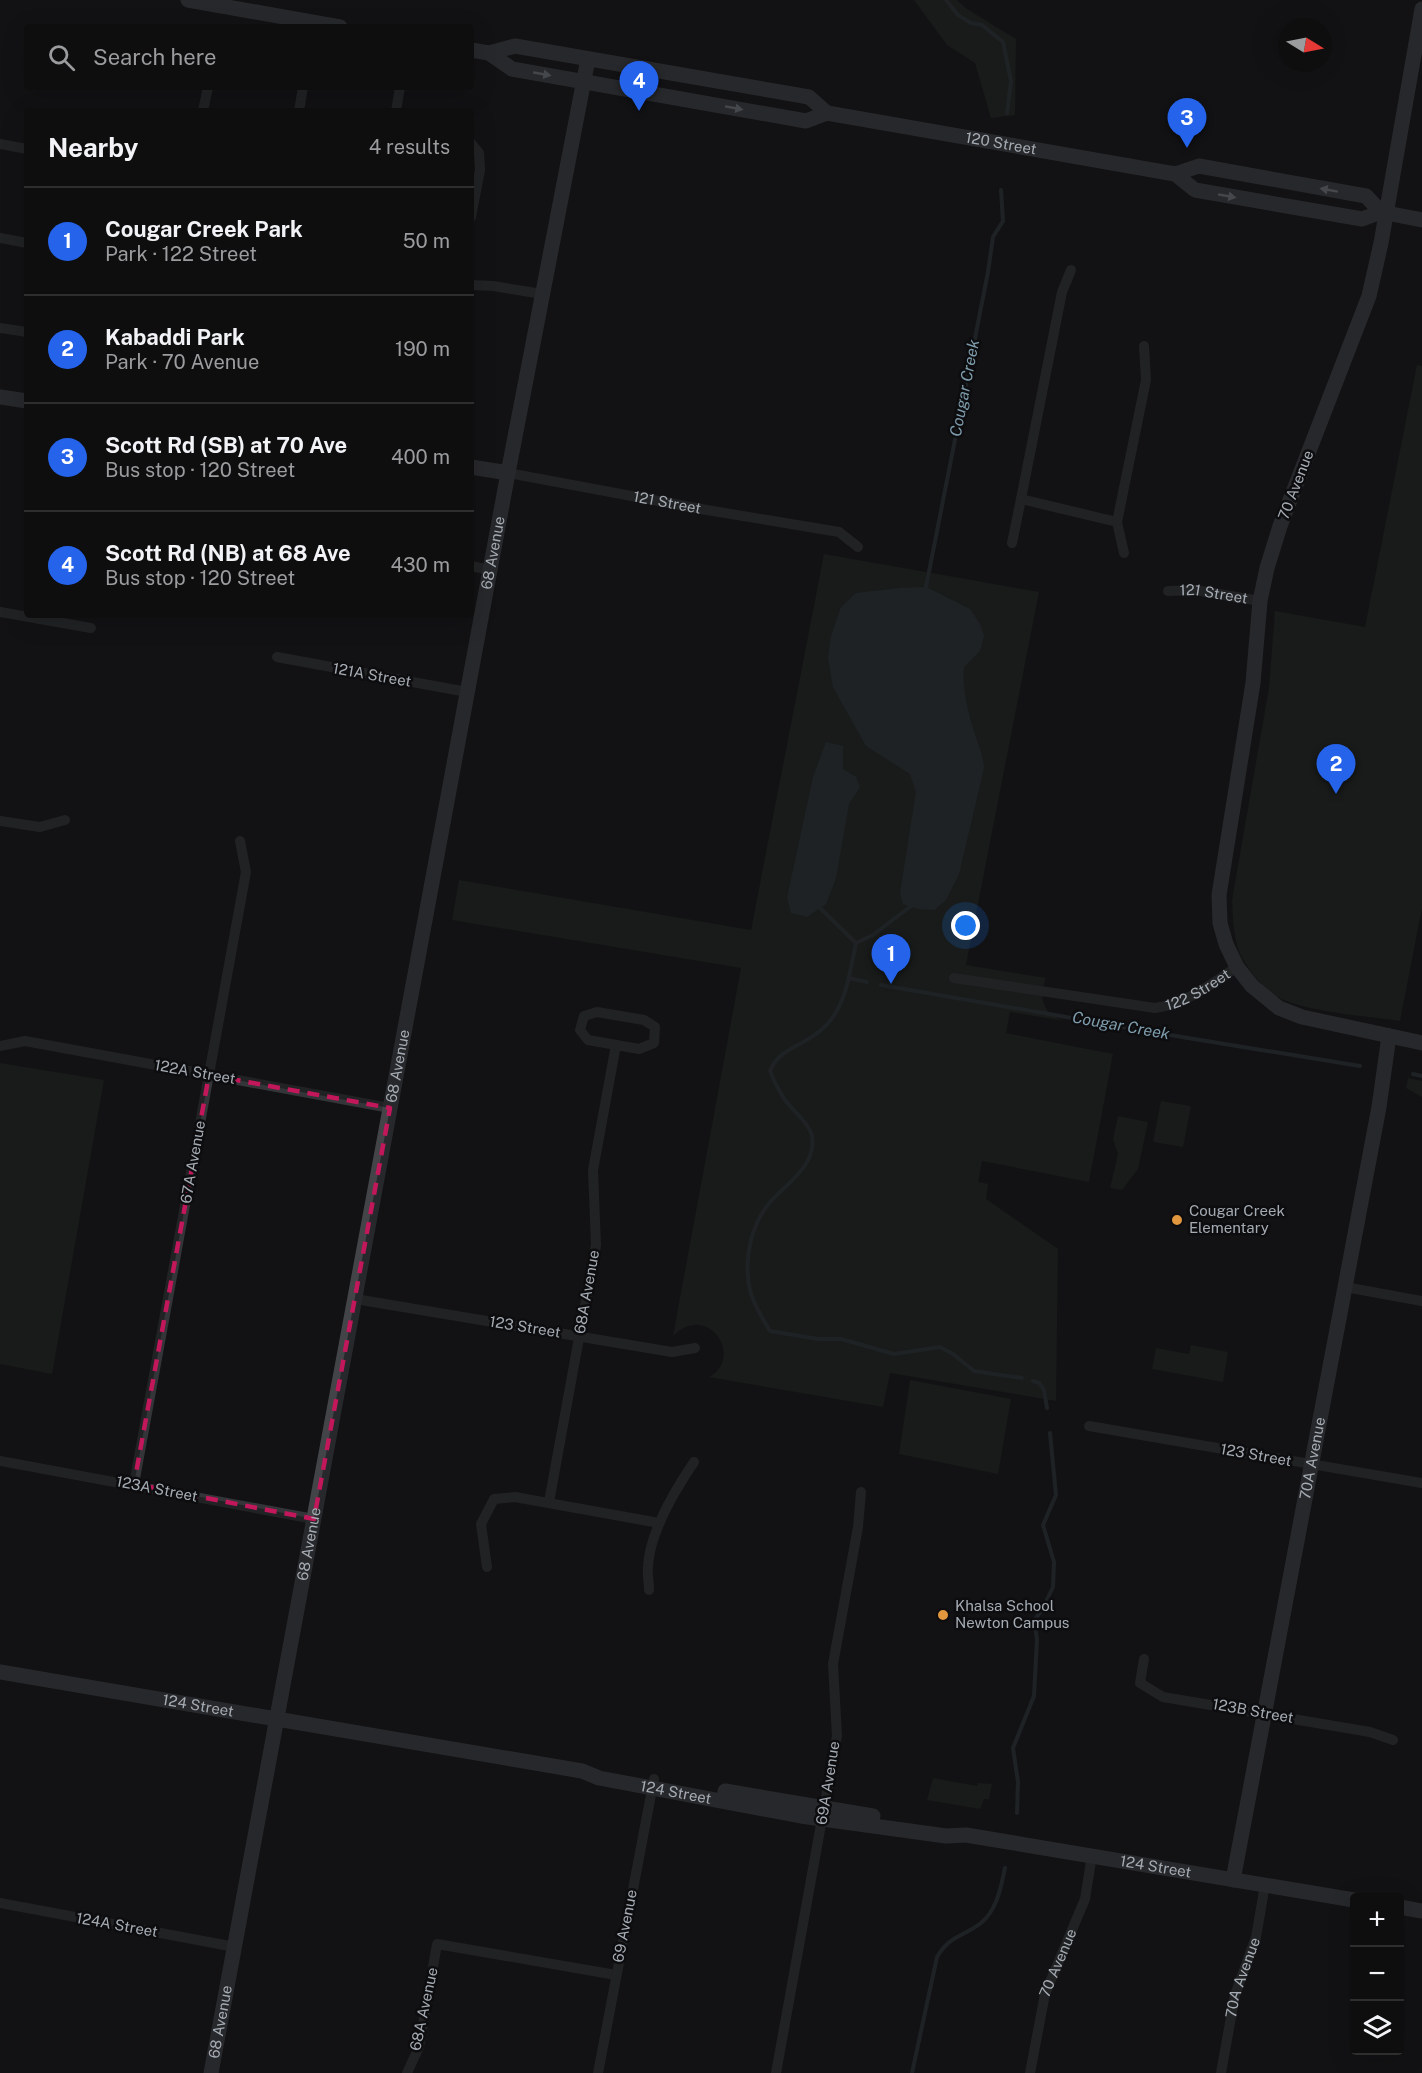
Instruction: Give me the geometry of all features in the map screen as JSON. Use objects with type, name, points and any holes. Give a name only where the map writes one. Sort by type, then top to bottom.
[{"type":"street","points":[[188,0],[323,24]]},
{"type":"street","name":"70 Avenue","points":[[1237,967],[1226,944],[1220,923],[1219,895],[1253,683],[1260,601],[1280,526],[1369,296],[1422,9]]},
{"type":"street","name":"120 Street","points":[[474,50],[489,53],[515,46],[809,98],[827,113],[1175,174],[1199,166],[1366,196],[1383,212]]},
{"type":"street","name":"120 Street","points":[[489,53],[512,69],[584,82],[806,121],[827,113]]},
{"type":"street","name":"68 Avenue","points":[[211,2073],[508,473],[588,59]]},
{"type":"street","points":[[204,108],[207,90]]},
{"type":"street","points":[[300,108],[302,90]]},
{"type":"street","points":[[396,108],[400,90]]},
{"type":"street","points":[[0,144],[24,148]]},
{"type":"street","points":[[474,147],[479,153],[480,170],[474,201]]},
{"type":"street","name":"120 Street","points":[[1175,174],[1195,190],[1290,208],[1362,219],[1383,212],[1422,220]]},
{"type":"street","points":[[0,238],[24,242]]},
{"type":"street","points":[[1012,543],[1062,292],[1071,270]]},
{"type":"street","points":[[474,285],[542,294]]},
{"type":"street","points":[[0,328],[24,332]]},
{"type":"street","points":[[1124,553],[1117,522],[1146,380],[1144,346]]},
{"type":"street","points":[[0,397],[24,401]]},
{"type":"street","name":"121 Street","points":[[474,467],[839,532],[858,547]]},
{"type":"street","points":[[1021,499],[1117,522]]},
{"type":"street","points":[[474,567],[490,570]]},
{"type":"street","name":"121 Street","points":[[1168,591],[1195,590],[1260,601]]},
{"type":"street","points":[[0,612],[24,616]]},
{"type":"street","points":[[34,618],[91,628]]},
{"type":"street","name":"121A Street","points":[[277,657],[468,692]]},
{"type":"street","points":[[0,821],[40,827],[65,820]]},
{"type":"street","name":"67A Avenue","points":[[134,1484],[246,872],[240,840]]},
{"type":"street","name":"122 Street","points":[[954,978],[1155,1008],[1170,1006],[1186,1000],[1237,967],[1252,986],[1279,1008],[1302,1017],[1422,1043]]},
{"type":"street","points":[[597,1012],[644,1020],[656,1027],[654,1042],[639,1049],[616,1045],[588,1040],[580,1030],[584,1016],[597,1012]]},
{"type":"street","name":"70A Avenue","points":[[1233,1880],[1379,1107],[1389,1036]]},
{"type":"street","name":"122A Street","points":[[0,1046],[25,1041],[390,1108]]},
{"type":"street","name":"68A Avenue","points":[[549,1502],[596,1245],[593,1170],[616,1045]]},
{"type":"street","points":[[1345,1287],[1422,1301]]},
{"type":"street","name":"123 Street","points":[[355,1299],[672,1352],[694,1348]]},
{"type":"street","name":"123 Street","points":[[1089,1425],[1422,1484]]},
{"type":"street","name":"123A Street","points":[[0,1461],[314,1519]]},
{"type":"street","points":[[649,1590],[648,1565],[659,1523],[678,1485],[694,1462]]},
{"type":"street","name":"69A Avenue","points":[[776,2073],[837,1736],[833,1664],[858,1527],[861,1492]]},
{"type":"street","points":[[487,1567],[481,1524],[494,1499],[515,1497],[659,1523]]},
{"type":"street","name":"123B Street","points":[[1144,1659],[1140,1683],[1163,1697],[1370,1732],[1393,1740]]},
{"type":"street","name":"124 Street","points":[[0,1672],[582,1771],[599,1778],[653,1784],[946,1836],[966,1835],[1350,1899]]},
{"type":"street","name":"69 Avenue","points":[[598,2073],[653,1784]]},
{"type":"street","name":"70 Avenue","points":[[1030,2073],[1045,1994],[1085,1899],[1092,1856]]},
{"type":"street","name":"70A Avenue","points":[[1221,2073],[1235,1995],[1256,1937],[1265,1885]]},
{"type":"street","name":"124A Street","points":[[0,1903],[235,1947]]},
{"type":"street","points":[[1404,1908],[1422,1911]]},
{"type":"street","name":"68A Avenue","points":[[407,2073],[419,2047],[437,1944],[616,1975]]},
{"type":"highlighted area","points":[[209,1075],[390,1108],[314,1519],[134,1484]]},
{"type":"shaded area","points":[[914,0],[957,0],[967,9],[1016,39],[1015,115],[991,118],[975,63],[947,45]]},
{"type":"shaded area","points":[[1417,365],[1422,366],[1422,908],[1400,1021],[1316,1009],[1284,1000],[1273,994],[1253,975],[1239,951],[1234,932],[1232,900],[1269,688],[1275,611],[1365,627]]},
{"type":"shaded area","points":[[824,554],[1039,592],[966,965],[1046,978],[1042,992],[1044,1005],[1052,1015],[1065,1021],[1010,1012],[1006,1033],[1113,1054],[1089,1182],[982,1161],[978,1182],[988,1184],[986,1199],[1058,1249],[1056,1401],[890,1373],[883,1407],[709,1377],[719,1368],[723,1358],[723,1346],[718,1336],[698,1325],[686,1327],[673,1336],[741,968],[452,920],[459,880],[751,930]]},
{"type":"shaded area","points":[[926,587],[970,609],[980,624],[984,636],[980,651],[964,667],[964,690],[984,768],[959,874],[946,900],[934,910],[918,909],[903,904],[900,893],[916,792],[910,774],[866,746],[833,687],[828,658],[831,636],[841,607],[856,593]]},
{"type":"shaded area","points":[[826,742],[843,746],[843,769],[856,777],[860,787],[849,804],[836,878],[826,904],[807,917],[791,913],[787,898],[813,777]]},
{"type":"shaded area","points":[[0,1063],[104,1080],[52,1374],[0,1364]]},
{"type":"shaded area","points":[[1408,1078],[1422,1081],[1422,1097],[1406,1088]]},
{"type":"shaded area","points":[[1161,1101],[1191,1106],[1183,1147],[1153,1142]]},
{"type":"shaded area","points":[[1118,1116],[1148,1122],[1138,1169],[1122,1190],[1110,1188],[1118,1154],[1113,1139]]},
{"type":"shaded area","points":[[1191,1345],[1228,1352],[1223,1382],[1152,1369],[1156,1348],[1189,1354]]},
{"type":"shaded area","points":[[910,1380],[1011,1399],[998,1474],[899,1454]]},
{"type":"shaded area","points":[[933,1778],[977,1786],[978,1783],[992,1784],[989,1799],[984,1799],[980,1809],[927,1800]]},
{"type":"waterway","name":"Cougar Creek","points":[[946,0],[958,15],[971,23],[982,25],[1003,42],[1011,81],[1007,113]]},
{"type":"waterway","name":"Cougar Creek","points":[[926,587],[993,237],[1003,221],[1001,190]]},
{"type":"waterway","name":"Cougar Creek","points":[[856,943],[873,935],[911,906]]},
{"type":"waterway","name":"Cougar Creek","points":[[820,908],[856,943],[845,993],[834,1016],[816,1034],[778,1058],[770,1071],[785,1100],[808,1126],[812,1136],[812,1146],[806,1164],[772,1200],[754,1230],[748,1254],[748,1278],[753,1301],[770,1331],[818,1339],[841,1339],[894,1354],[940,1347],[974,1371],[1022,1378]]},
{"type":"waterway","name":"Cougar Creek","points":[[849,978],[867,982]]},
{"type":"waterway","name":"Cougar Creek","points":[[881,985],[1360,1066]]},
{"type":"waterway","name":"Cougar Creek","points":[[1413,1074],[1422,1076]]},
{"type":"waterway","name":"Cougar Creek","points":[[1033,1381],[1039,1383],[1044,1390],[1047,1408]]},
{"type":"waterway","name":"Cougar Creek","points":[[1017,1813],[1018,1782],[1013,1748],[1034,1696],[1037,1639],[1034,1621],[1053,1587],[1054,1562],[1043,1525],[1056,1495],[1050,1433]]},
{"type":"waterway","name":"Cougar Creek","points":[[912,2073],[937,1957],[947,1944],[981,1923],[991,1912],[998,1898],[1005,1868]]},
{"type":"place","name":"Scott Rd (NB) at 68 Ave","points":[[639,111]]},
{"type":"place","name":"Scott Rd (SB) at 70 Ave","points":[[1187,148]]},
{"type":"place","name":"Kabaddi Park","points":[[1336,794]]},
{"type":"place","name":"Cougar Creek Park","points":[[891,984]]},
{"type":"place","name":"Cougar Creek Elementary","points":[[1177,1220]]},
{"type":"place","name":"Khalsa School Newton Campus","points":[[943,1615]]}]
